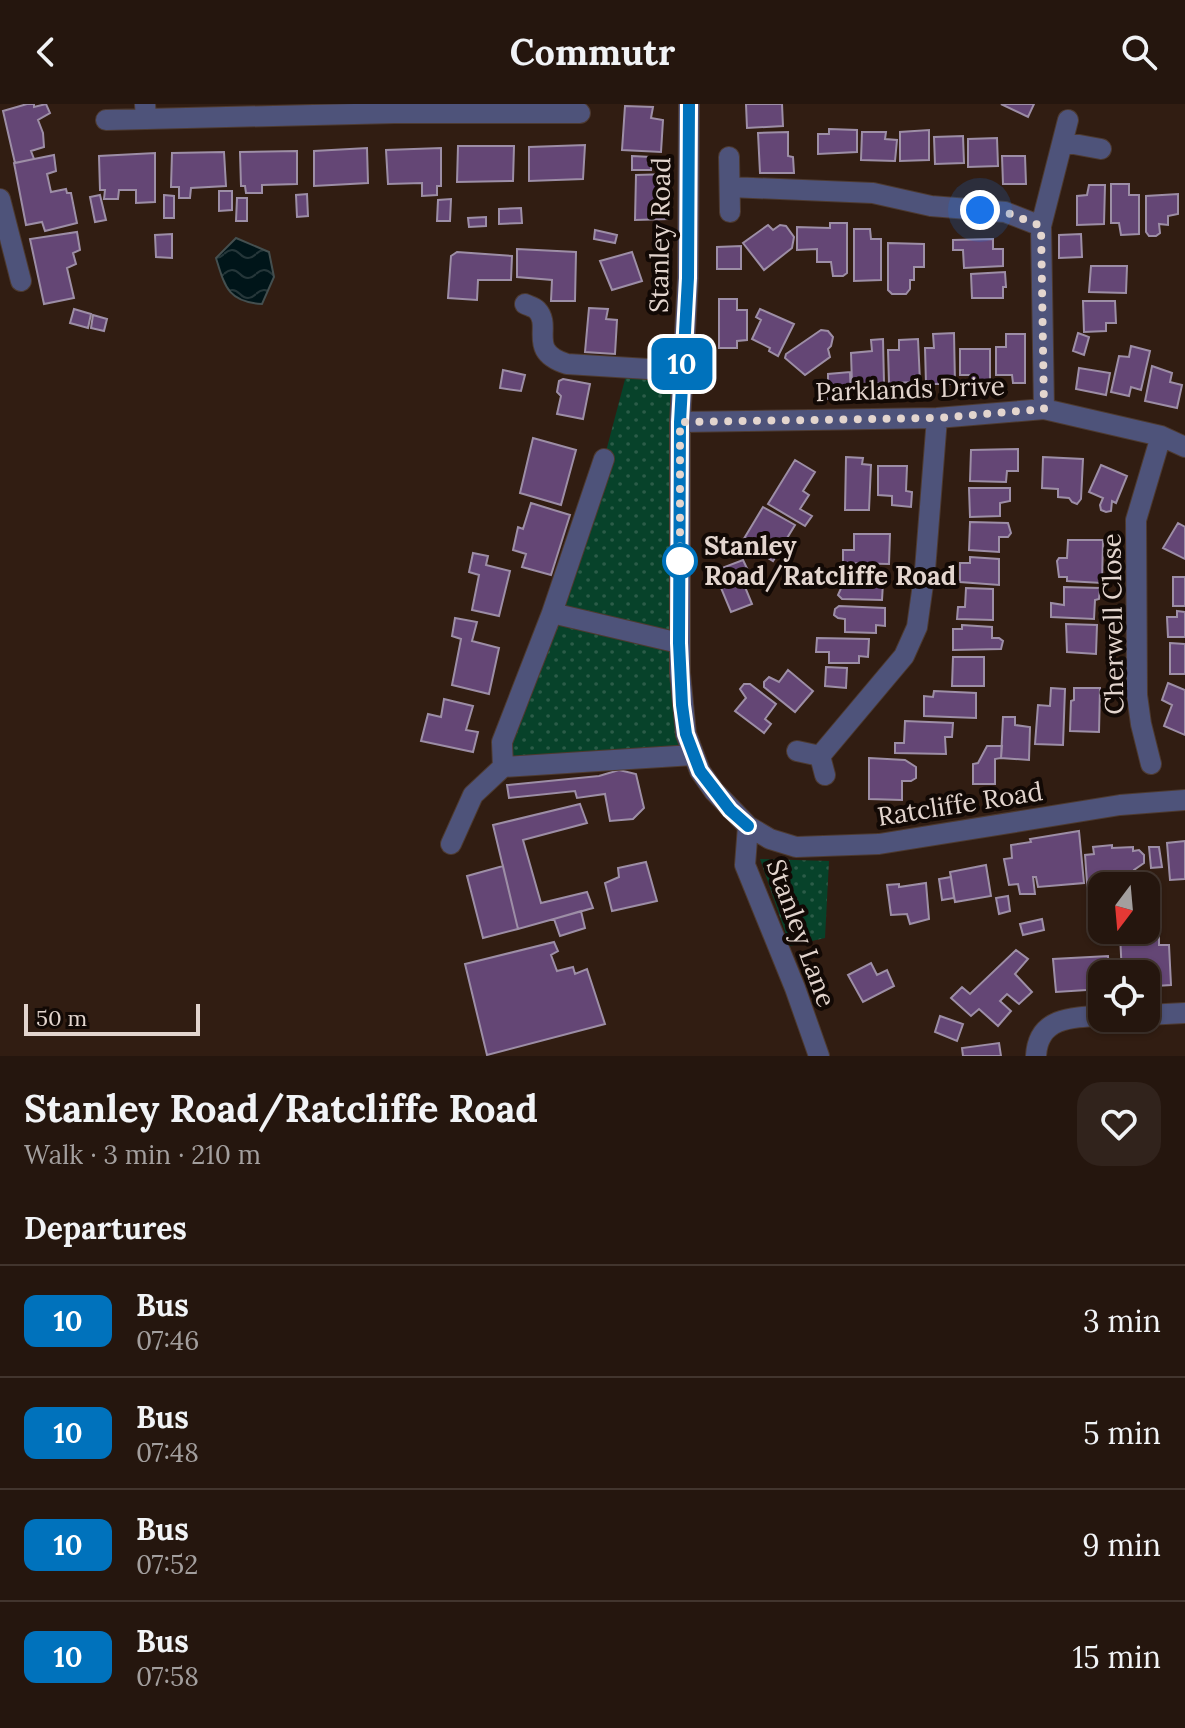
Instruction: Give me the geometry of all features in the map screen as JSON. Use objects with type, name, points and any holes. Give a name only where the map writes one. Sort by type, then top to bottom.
[{"type":"street","name":"Stanley Road","points":[[689,104],[688,278],[680,422],[679,643],[682,705],[686,734],[700,771],[730,810],[748,826]]},
{"type":"street","points":[[106,120],[145,112],[395,108],[550,108],[580,113]]},
{"type":"street","points":[[1044,409],[1041,226],[1068,120]]},
{"type":"street","points":[[1063,142],[1101,149]]},
{"type":"street","points":[[729,157],[730,212]]},
{"type":"street","points":[[730,187],[873,193],[931,206],[1005,212],[1041,226]]},
{"type":"street","points":[[0,199],[21,281]]},
{"type":"street","points":[[525,304],[537,311],[541,319],[543,343],[547,353],[556,361],[681,371]]},
{"type":"street","name":"Parklands Drive","points":[[680,422],[937,418],[1044,409],[1161,436],[1185,447]]},
{"type":"street","points":[[797,751],[822,766],[904,656],[917,627],[925,570],[937,418]]},
{"type":"street","name":"Cherwell Close","points":[[1151,764],[1137,695],[1136,520],[1161,436]]},
{"type":"street","points":[[503,767],[502,742],[552,613],[604,459]]},
{"type":"street","points":[[552,613],[679,643]]},
{"type":"street","points":[[451,844],[473,795],[503,767],[693,755]]},
{"type":"street","name":"Ratcliffe Road","points":[[748,826],[770,839],[796,847],[833,847],[879,844],[1120,805],[1185,800]]},
{"type":"street","name":"Stanley Lane","points":[[748,826],[745,865],[819,1056]]},
{"type":"street","points":[[1160,1014],[1185,1013]]},
{"type":"street","points":[[1036,1056],[1037,1040],[1046,1027],[1088,1017]]},
{"type":"green space","points":[[628,368],[681,371],[680,422],[693,755],[503,767],[604,459]]},
{"type":"green space","points":[[760,859],[829,861],[825,938],[790,946]]},
{"type":"water","points":[[236,238],[269,252],[274,277],[262,304],[235,296],[222,277],[216,258]]},
{"type":"building","points":[[34,104],[34,107],[46,104],[50,113],[38,120],[44,147],[31,151],[34,159],[15,163],[3,111]]},
{"type":"building","points":[[746,104],[782,104],[783,126],[747,128]]},
{"type":"building","points":[[1001,104],[1034,104],[1028,117]]},
{"type":"building","points":[[625,106],[653,107],[651,118],[663,120],[661,152],[622,150]]},
{"type":"building","points":[[829,129],[857,130],[857,152],[818,154],[818,134],[829,134]]},
{"type":"building","points":[[929,130],[929,160],[900,161],[900,132]]},
{"type":"building","points":[[788,132],[788,156],[793,157],[794,173],[760,173],[758,133]]},
{"type":"building","points":[[862,132],[886,132],[885,139],[897,140],[895,161],[861,160]]},
{"type":"building","points":[[963,136],[964,163],[935,164],[934,137]]},
{"type":"building","points":[[997,138],[998,166],[968,167],[968,139]]},
{"type":"building","points":[[585,145],[583,179],[529,181],[529,147]]},
{"type":"building","points":[[458,146],[514,146],[513,181],[457,182]]},
{"type":"building","points":[[367,148],[368,183],[314,186],[314,151]]},
{"type":"building","points":[[441,148],[441,186],[437,186],[437,195],[422,196],[422,183],[388,184],[386,150]]},
{"type":"building","points":[[297,151],[297,184],[262,185],[262,193],[246,193],[245,186],[241,186],[240,152]]},
{"type":"building","points":[[224,152],[226,186],[191,188],[190,198],[179,198],[179,187],[171,187],[172,153]]},
{"type":"building","points":[[155,153],[155,202],[136,203],[136,190],[119,190],[118,199],[104,199],[105,190],[100,190],[99,156]]},
{"type":"building","points":[[54,155],[56,171],[47,174],[51,192],[66,189],[67,193],[71,193],[77,223],[45,231],[42,222],[26,225],[14,163]]},
{"type":"building","points":[[632,156],[651,157],[651,170],[632,170]]},
{"type":"building","points":[[1002,156],[1025,156],[1026,184],[1003,184]]},
{"type":"building","points":[[669,174],[669,219],[635,220],[636,175]]},
{"type":"building","points":[[1111,184],[1129,184],[1129,195],[1139,195],[1139,234],[1121,235],[1119,223],[1111,223]]},
{"type":"building","points":[[1089,185],[1105,185],[1104,224],[1077,225],[1077,196],[1087,195]]},
{"type":"building","points":[[219,191],[232,191],[232,210],[219,211]]},
{"type":"building","points":[[307,194],[308,216],[297,217],[296,195]]},
{"type":"building","points":[[1178,194],[1178,214],[1168,216],[1168,225],[1159,224],[1160,233],[1149,236],[1146,232],[1146,196]]},
{"type":"building","points":[[100,195],[106,220],[95,222],[90,197]]},
{"type":"building","points":[[164,195],[174,196],[174,218],[164,218]]},
{"type":"building","points":[[237,198],[247,198],[247,221],[236,221]]},
{"type":"building","points":[[451,199],[450,221],[437,221],[438,200]]},
{"type":"building","points":[[521,208],[522,223],[499,224],[499,209]]},
{"type":"building","points":[[486,217],[486,226],[469,227],[468,218]]},
{"type":"building","points":[[830,223],[847,223],[847,273],[843,276],[833,276],[831,262],[817,262],[817,249],[797,250],[797,227],[830,228]]},
{"type":"building","points":[[768,225],[773,230],[780,225],[786,226],[794,237],[792,248],[764,270],[743,243]]},
{"type":"building","points":[[854,229],[870,229],[871,239],[881,239],[881,280],[854,281]]},
{"type":"building","points":[[595,230],[617,235],[615,243],[594,239]]},
{"type":"building","points":[[77,232],[80,250],[73,253],[76,264],[67,268],[74,298],[44,304],[30,239]]},
{"type":"building","points":[[172,234],[172,258],[156,257],[155,235]]},
{"type":"building","points":[[1081,234],[1082,257],[1059,258],[1059,235]]},
{"type":"building","points":[[993,239],[993,249],[1003,249],[1003,266],[964,268],[963,250],[953,250],[953,240]]},
{"type":"building","points":[[888,243],[924,244],[924,267],[914,267],[914,280],[910,280],[910,289],[906,294],[892,294],[888,290]]},
{"type":"building","points":[[741,246],[741,269],[717,269],[717,247]]},
{"type":"building","points":[[517,249],[576,252],[575,301],[551,301],[552,280],[517,277]]},
{"type":"building","points":[[457,252],[512,256],[511,280],[478,280],[477,300],[448,298],[451,256]]},
{"type":"building","points":[[632,252],[642,281],[612,290],[600,261]]},
{"type":"building","points":[[1091,266],[1127,266],[1126,293],[1089,292]]},
{"type":"building","points":[[1005,272],[1003,298],[972,298],[971,274]]},
{"type":"building","points":[[719,299],[737,299],[737,310],[747,310],[747,340],[737,341],[737,348],[719,348]]},
{"type":"building","points":[[1083,301],[1115,301],[1116,323],[1106,323],[1106,331],[1084,332]]},
{"type":"building","points":[[589,308],[608,309],[606,319],[617,320],[615,354],[585,352]]},
{"type":"building","points":[[74,309],[91,314],[88,328],[70,323]]},
{"type":"building","points":[[760,309],[794,324],[778,356],[752,339],[761,320],[756,317]]},
{"type":"building","points":[[93,315],[107,319],[104,331],[91,328]]},
{"type":"building","points":[[821,330],[828,331],[833,337],[828,349],[830,357],[805,375],[785,358],[786,354]]},
{"type":"building","points":[[954,333],[955,384],[926,384],[925,348],[934,348],[933,334]]},
{"type":"building","points":[[1078,333],[1089,337],[1084,355],[1073,351]]},
{"type":"building","points":[[1006,334],[1025,334],[1025,383],[1013,383],[1012,375],[996,375],[996,347],[1006,347]]},
{"type":"building","points":[[883,339],[884,383],[852,384],[851,353],[872,351],[871,340]]},
{"type":"building","points":[[918,339],[920,382],[889,383],[888,350],[899,350],[899,340]]},
{"type":"building","points":[[1131,346],[1150,351],[1141,390],[1131,387],[1129,396],[1111,392],[1119,356],[1129,357]]},
{"type":"building","points":[[960,349],[990,349],[990,380],[970,381],[970,375],[960,375]]},
{"type":"building","points":[[1152,366],[1172,373],[1170,382],[1182,385],[1177,408],[1145,401]]},
{"type":"building","points":[[1079,368],[1110,373],[1106,395],[1076,389]]},
{"type":"building","points":[[503,370],[525,375],[521,391],[500,388]]},
{"type":"building","points":[[850,372],[851,398],[828,399],[828,374]]},
{"type":"building","points":[[559,381],[590,384],[583,419],[557,414],[561,396],[557,392]]},
{"type":"building","points":[[533,438],[576,450],[561,505],[520,493]]},
{"type":"building","points":[[1018,449],[1018,471],[1007,471],[1006,482],[970,481],[971,450]]},
{"type":"building","points":[[846,457],[863,458],[862,464],[871,465],[869,510],[845,510]]},
{"type":"building","points":[[1043,457],[1083,459],[1081,499],[1077,504],[1069,498],[1058,497],[1058,489],[1042,488]]},
{"type":"building","points":[[795,460],[815,472],[803,491],[809,495],[800,509],[812,516],[805,526],[768,504]]},
{"type":"building","points":[[1101,465],[1127,476],[1116,503],[1112,501],[1111,511],[1106,512],[1101,510],[1103,498],[1089,492]]},
{"type":"building","points":[[878,466],[907,466],[906,491],[912,492],[911,507],[892,505],[892,496],[878,495]]},
{"type":"building","points":[[969,488],[1010,488],[1010,501],[1000,503],[1000,516],[970,517]]},
{"type":"building","points":[[531,503],[570,515],[551,575],[522,567],[526,554],[513,550],[518,527],[523,529]]},
{"type":"building","points":[[763,507],[795,525],[773,561],[742,542]]},
{"type":"building","points":[[970,522],[1008,523],[1011,533],[1008,537],[999,537],[999,552],[969,550]]},
{"type":"building","points":[[1178,523],[1185,527],[1185,559],[1163,548]]},
{"type":"building","points":[[854,534],[890,534],[889,564],[843,563],[843,550],[854,550]]},
{"type":"building","points":[[1068,540],[1103,540],[1102,583],[1067,581],[1067,577],[1059,577],[1057,561],[1067,558]]},
{"type":"building","points":[[473,553],[488,556],[486,565],[510,571],[499,616],[472,610],[479,575],[469,572]]},
{"type":"building","points":[[970,557],[999,559],[999,585],[960,582],[960,563],[970,563]]},
{"type":"building","points":[[743,560],[754,583],[745,587],[752,604],[731,612],[714,571]]},
{"type":"building","points":[[853,570],[880,571],[882,600],[842,599],[838,595],[842,586],[853,586]]},
{"type":"building","points":[[1173,577],[1185,577],[1185,606],[1173,606]]},
{"type":"building","points":[[1064,587],[1100,588],[1099,599],[1095,600],[1094,619],[1051,617],[1051,603],[1064,605]]},
{"type":"building","points":[[966,588],[993,589],[993,620],[957,619],[958,607],[965,607]]},
{"type":"building","points":[[839,606],[885,608],[885,626],[876,625],[876,633],[845,632],[845,619],[834,615]]},
{"type":"building","points":[[1177,611],[1185,612],[1185,637],[1168,637],[1167,617],[1177,617]]},
{"type":"building","points":[[455,618],[477,622],[472,641],[499,648],[489,694],[452,685],[461,639],[452,636]]},
{"type":"building","points":[[1066,624],[1097,625],[1096,654],[1067,652]]},
{"type":"building","points":[[962,625],[992,627],[992,638],[1003,641],[1001,649],[953,650],[953,629],[962,629]]},
{"type":"building","points":[[817,638],[869,639],[868,657],[859,656],[859,663],[829,663],[829,652],[816,652]]},
{"type":"building","points":[[1170,643],[1185,644],[1185,674],[1170,674]]},
{"type":"building","points":[[953,657],[984,657],[984,686],[952,686]]},
{"type":"building","points":[[826,667],[847,668],[846,688],[825,686]]},
{"type":"building","points":[[788,670],[813,691],[795,712],[764,687],[769,677],[779,682]]},
{"type":"building","points":[[1168,683],[1185,690],[1185,735],[1164,726],[1172,705],[1162,700]]},
{"type":"building","points":[[744,684],[750,684],[776,704],[765,719],[771,724],[764,733],[735,711],[746,698],[740,689]]},
{"type":"building","points":[[1051,688],[1065,689],[1063,745],[1035,744],[1038,705],[1050,706]]},
{"type":"building","points":[[1074,688],[1100,688],[1099,732],[1070,731]]},
{"type":"building","points":[[934,691],[976,693],[976,718],[924,716],[924,696],[933,697]]},
{"type":"building","points":[[444,699],[473,706],[466,730],[478,732],[473,752],[421,741],[428,714],[441,717]]},
{"type":"building","points":[[1003,717],[1015,717],[1015,725],[1030,727],[1029,760],[1001,758]]},
{"type":"building","points":[[905,721],[953,723],[952,737],[945,737],[946,754],[895,753],[895,743],[904,743]]},
{"type":"building","points":[[987,746],[1002,746],[1001,758],[995,759],[995,784],[973,784],[973,764],[978,763]]},
{"type":"building","points":[[869,758],[905,760],[916,767],[916,778],[902,781],[902,800],[869,799]]},
{"type":"building","points":[[619,770],[636,774],[644,808],[633,819],[610,821],[605,794],[577,798],[575,791],[509,798],[507,785],[599,776]]},
{"type":"building","points":[[580,804],[587,823],[523,840],[541,903],[587,892],[593,908],[518,929],[493,825]]},
{"type":"building","points":[[1079,831],[1084,883],[1038,887],[1036,877],[1033,877],[1035,894],[1020,894],[1018,884],[1009,885],[1004,859],[1012,858],[1011,845]]},
{"type":"building","points":[[1185,841],[1185,879],[1170,880],[1167,843]]},
{"type":"building","points":[[1093,847],[1133,847],[1133,851],[1139,850],[1144,855],[1144,863],[1134,872],[1088,872],[1088,896],[1085,855],[1094,854]]},
{"type":"building","points":[[1149,847],[1159,847],[1162,867],[1151,868]]},
{"type":"building","points":[[646,862],[657,901],[612,911],[605,883],[619,877],[618,868]]},
{"type":"building","points":[[986,865],[991,896],[955,902],[950,872]]},
{"type":"building","points":[[503,866],[518,929],[483,938],[467,876]]},
{"type":"building","points":[[951,877],[954,898],[942,900],[939,879]]},
{"type":"building","points":[[926,883],[929,919],[910,924],[907,914],[891,915],[887,885],[899,884],[899,887]]},
{"type":"building","points":[[1008,896],[1010,911],[999,914],[996,898]]},
{"type":"building","points":[[581,911],[585,928],[560,936],[554,919]]},
{"type":"building","points":[[1042,919],[1044,930],[1023,935],[1020,924]]},
{"type":"building","points":[[554,942],[558,951],[551,955],[557,971],[573,967],[575,974],[587,969],[605,1024],[487,1055],[465,964]]},
{"type":"building","points":[[1120,944],[1169,945],[1171,985],[1160,986],[1160,960],[1121,960]]},
{"type":"building","points":[[1016,950],[1028,959],[1015,974],[1032,992],[1019,1004],[1007,994],[1000,1001],[1011,1011],[998,1026],[979,1009],[971,1016],[951,998],[962,987],[970,994]]},
{"type":"building","points":[[1108,956],[1108,960],[1088,960],[1088,990],[1056,992],[1053,959]]},
{"type":"building","points":[[871,963],[877,975],[887,970],[894,986],[863,1002],[848,975]]},
{"type":"building","points":[[940,1016],[963,1024],[957,1041],[935,1032]]},
{"type":"building","points":[[999,1043],[1001,1056],[963,1056],[962,1048]]},
{"type":"bus line","name":"10","points":[[689,104],[688,278],[680,422],[679,643],[682,705],[686,734],[700,771],[730,810],[748,826]]},
{"type":"place","name":"Stanley Road/Ratcliffe Road","points":[[680,561]]},
{"type":"route","points":[[680,561],[680,422],[937,418],[1044,409],[1041,226],[1005,212],[980,210]]}]
